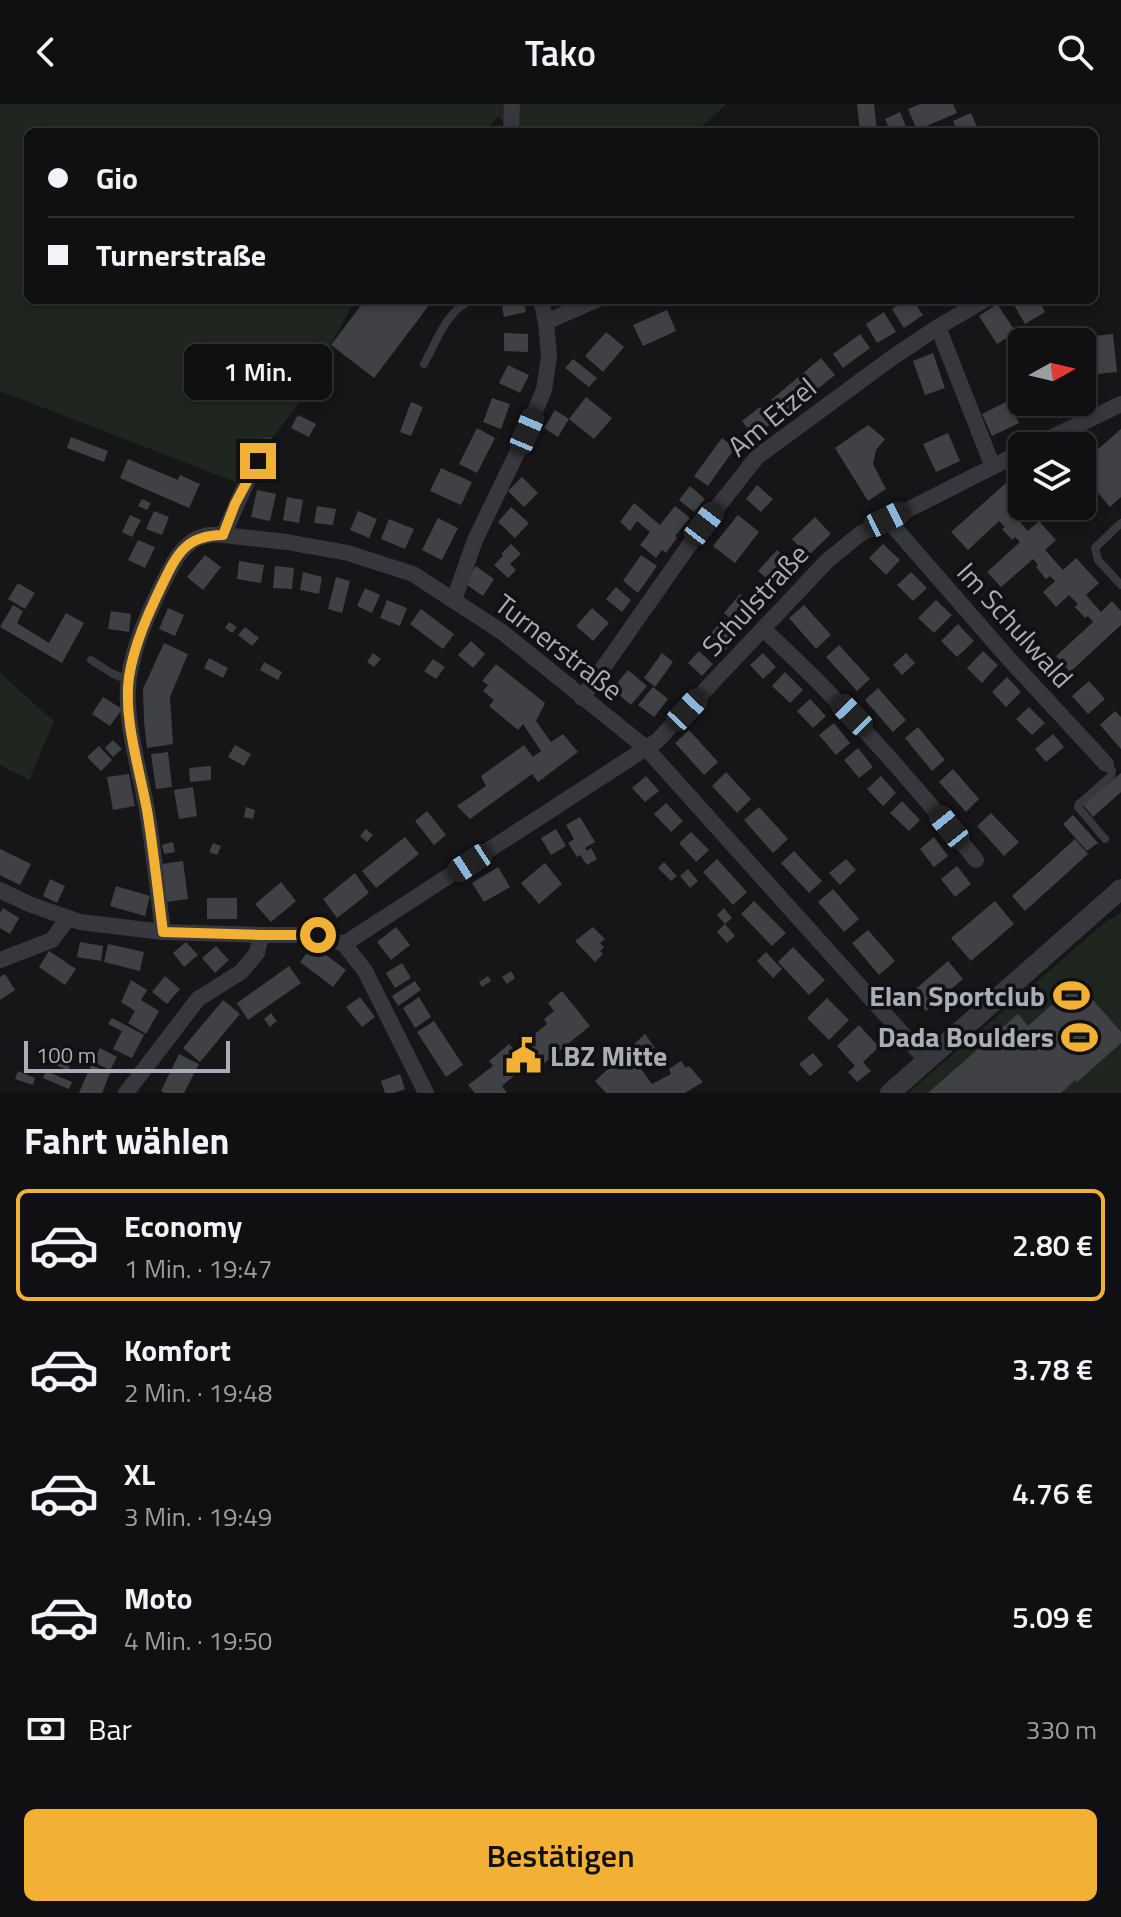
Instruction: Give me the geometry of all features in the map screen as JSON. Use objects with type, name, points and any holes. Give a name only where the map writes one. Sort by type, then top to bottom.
[{"type":"street","points":[[511,128],[512,104]]},
{"type":"street","points":[[454,600],[475,540],[544,390],[549,356],[542,304]]},
{"type":"street","points":[[546,322],[587,304]]},
{"type":"street","name":"Am Etzel","points":[[582,698],[750,464],[828,403],[938,327],[977,304]]},
{"type":"street","points":[[938,327],[993,467]]},
{"type":"street","points":[[1063,432],[1121,404]]},
{"type":"street","points":[[163,932],[148,817],[131,729],[129,680],[140,635],[151,607],[177,558],[195,539],[206,535],[223,535],[267,445]]},
{"type":"street","name":"Schulstraße","points":[[344,944],[646,748],[668,730],[839,550],[860,534],[1008,459]]},
{"type":"street","name":"Im Schulwald","points":[[887,519],[1106,764]]},
{"type":"street","name":"Turnerstraße","points":[[223,535],[348,553],[413,574],[502,632],[646,748],[927,1061]]},
{"type":"street","points":[[763,629],[852,715],[976,860]]},
{"type":"street","points":[[890,1093],[1121,889]]},
{"type":"street","points":[[0,890],[80,922],[163,932],[318,935],[344,944],[365,971],[426,1093]]},
{"type":"street","points":[[0,960],[52,940],[68,918]]},
{"type":"street","points":[[126,1093],[198,999],[241,972],[257,953],[261,935]]},
{"type":"lane","points":[[424,364],[451,314],[465,304]]},
{"type":"lane","points":[[1121,523],[1095,548],[1098,560],[1121,585]]},
{"type":"lane","points":[[91,660],[129,680]]},
{"type":"lane","points":[[1105,839],[1078,807],[1111,776],[1112,770],[1106,764]]},
{"type":"shaded area","points":[[0,104],[727,104],[700,128],[510,128],[498,116],[489,128],[24,128],[24,304],[353,304],[299,403],[238,483],[0,391]]},
{"type":"shaded area","points":[[0,673],[54,721],[29,780],[0,765]]},
{"type":"shaded area","name":"Elan Sportclub","points":[[1121,912],[1121,1093],[908,1093],[1109,919]]},
{"type":"building","points":[[857,104],[874,104],[877,128],[860,128]]},
{"type":"building","points":[[920,104],[953,104],[957,113],[916,128],[908,109]]},
{"type":"building","points":[[900,112],[907,128],[889,128],[885,119]]},
{"type":"building","points":[[971,113],[977,127],[956,128],[953,121]]},
{"type":"building","points":[[362,304],[430,304],[374,378],[331,345]]},
{"type":"building","points":[[502,304],[525,304],[526,312],[504,317]]},
{"type":"building","points":[[899,304],[916,304],[923,315],[904,328],[892,309]]},
{"type":"building","points":[[997,304],[1013,328],[1008,328],[1008,337],[997,344],[979,316]]},
{"type":"building","points":[[1013,304],[1041,304],[1045,312],[1025,324]]},
{"type":"building","points":[[667,310],[676,331],[643,346],[633,325]]},
{"type":"building","points":[[884,312],[896,332],[877,343],[866,324]]},
{"type":"building","points":[[606,332],[624,347],[603,372],[585,356]]},
{"type":"building","points":[[504,333],[528,334],[528,352],[504,351]]},
{"type":"building","points":[[860,334],[870,348],[843,368],[833,354]]},
{"type":"building","points":[[1113,334],[1117,372],[1098,374],[1096,336]]},
{"type":"building","points":[[933,353],[945,388],[925,395],[913,361]]},
{"type":"building","points":[[821,358],[835,375],[784,416],[771,400]]},
{"type":"building","points":[[573,359],[597,378],[589,387],[565,368]]},
{"type":"building","points":[[508,365],[529,375],[520,393],[499,383]]},
{"type":"building","points":[[586,397],[612,418],[594,439],[569,419]]},
{"type":"building","points":[[492,398],[510,404],[501,429],[483,422]]},
{"type":"building","points":[[1008,401],[1008,416],[1016,416],[1019,423],[992,436],[982,414]]},
{"type":"building","points":[[411,402],[423,407],[411,436],[400,432]]},
{"type":"building","points":[[760,407],[772,423],[754,437],[742,421]]},
{"type":"building","points":[[555,410],[569,419],[558,437],[544,428]]},
{"type":"building","points":[[298,415],[316,424],[309,437],[291,428]]},
{"type":"building","points":[[868,425],[885,439],[876,450],[873,464],[886,489],[868,501],[835,448]]},
{"type":"building","points":[[477,428],[495,438],[477,473],[459,464]]},
{"type":"building","points":[[1121,429],[1121,497],[1110,507],[1096,490],[1096,451]]},
{"type":"building","points":[[948,433],[960,461],[936,472],[923,444]]},
{"type":"building","points":[[71,437],[108,451],[104,462],[67,448]]},
{"type":"building","points":[[722,438],[735,448],[708,486],[694,476]]},
{"type":"building","points":[[128,459],[178,480],[180,475],[200,484],[189,508],[120,478]]},
{"type":"building","points":[[441,468],[472,482],[461,505],[430,491]]},
{"type":"building","points":[[522,477],[538,493],[524,507],[508,491]]},
{"type":"building","points":[[1006,483],[1008,520],[1018,520],[1028,531],[1039,521],[1056,540],[1045,550],[1063,570],[1076,558],[1099,583],[1086,595],[1101,612],[1112,601],[1121,611],[1121,625],[1070,672],[1056,656],[1093,622],[1075,607],[1078,604],[1069,595],[1056,607],[1043,592],[1055,581],[1050,576],[1046,579],[1033,559],[1001,587],[987,572],[1020,542],[1015,537],[1012,540],[999,521],[968,550],[951,532]]},
{"type":"building","points":[[757,485],[773,499],[761,512],[746,499]]},
{"type":"building","points":[[690,486],[705,499],[694,512],[679,500]]},
{"type":"building","points":[[257,490],[276,494],[270,521],[251,517]]},
{"type":"building","points":[[287,497],[303,500],[299,523],[283,520]]},
{"type":"building","points":[[142,499],[151,503],[147,510],[138,506]]},
{"type":"building","points":[[634,503],[660,525],[675,506],[690,518],[666,553],[662,550],[656,558],[640,545],[650,532],[637,521],[630,531],[620,522]]},
{"type":"building","points":[[317,506],[336,509],[333,525],[314,523]]},
{"type":"building","points":[[511,507],[529,523],[515,538],[498,522]]},
{"type":"building","points":[[154,511],[169,517],[162,535],[146,529]]},
{"type":"building","points":[[358,511],[377,519],[369,538],[350,530]]},
{"type":"building","points":[[130,515],[141,520],[132,537],[122,532]]},
{"type":"building","points":[[738,515],[759,532],[735,563],[713,546]]},
{"type":"building","points":[[815,517],[831,534],[808,556],[792,539]]},
{"type":"building","points":[[438,518],[458,528],[442,560],[422,550]]},
{"type":"building","points":[[389,519],[414,529],[405,549],[381,539]]},
{"type":"building","points":[[138,540],[155,547],[145,568],[128,560]]},
{"type":"building","points":[[511,544],[521,554],[510,564],[516,570],[508,578],[494,565]]},
{"type":"building","points":[[883,544],[900,560],[886,575],[869,558]]},
{"type":"building","points":[[777,550],[797,567],[778,588],[758,571]]},
{"type":"building","points":[[205,555],[221,567],[203,590],[187,577]]},
{"type":"building","points":[[641,555],[657,566],[638,593],[623,581]]},
{"type":"building","points":[[239,561],[264,565],[261,583],[237,579]]},
{"type":"building","points":[[275,566],[294,568],[292,589],[273,588]]},
{"type":"building","points":[[476,566],[494,579],[483,596],[464,583]]},
{"type":"building","points":[[303,572],[322,577],[319,594],[300,590]]},
{"type":"building","points":[[911,572],[927,588],[913,601],[897,585]]},
{"type":"building","points":[[336,577],[350,581],[342,613],[328,609]]},
{"type":"building","points":[[18,583],[35,593],[25,609],[8,599]]},
{"type":"building","points":[[616,587],[631,600],[622,612],[606,599]]},
{"type":"building","points":[[365,588],[380,595],[372,613],[357,606]]},
{"type":"building","points":[[740,594],[756,608],[740,627],[724,613]]},
{"type":"building","points":[[387,600],[407,608],[400,626],[380,618]]},
{"type":"building","points":[[936,600],[952,615],[934,633],[918,618]]},
{"type":"building","points":[[13,605],[23,611],[17,623],[49,643],[66,613],[84,623],[62,663],[0,627]]},
{"type":"building","points":[[804,605],[831,635],[816,649],[789,618]]},
{"type":"building","points":[[168,608],[184,615],[175,636],[159,629]]},
{"type":"building","points":[[592,608],[609,623],[593,641],[576,626]]},
{"type":"building","points":[[421,609],[454,634],[443,649],[410,624]]},
{"type":"building","points":[[111,611],[131,614],[129,632],[108,629]]},
{"type":"building","points":[[229,622],[237,627],[232,633],[225,628]]},
{"type":"building","points":[[958,624],[974,641],[957,657],[941,641]]},
{"type":"building","points":[[718,625],[734,640],[721,655],[705,640]]},
{"type":"building","points":[[245,627],[259,638],[252,646],[238,635]]},
{"type":"building","points":[[471,641],[485,654],[473,668],[458,655]]},
{"type":"building","points":[[164,643],[188,654],[170,697],[173,744],[147,748],[143,689]]},
{"type":"building","points":[[839,645],[870,679],[857,691],[826,657]]},
{"type":"building","points":[[699,651],[713,664],[702,676],[688,663]]},
{"type":"building","points":[[983,651],[998,665],[982,683],[967,668]]},
{"type":"building","points":[[373,653],[381,659],[374,667],[367,662]]},
{"type":"building","points":[[662,653],[673,662],[655,687],[644,678]]},
{"type":"building","points":[[763,653],[776,667],[763,679],[750,665]]},
{"type":"building","points":[[906,653],[915,663],[902,675],[893,665]]},
{"type":"building","points":[[209,658],[228,668],[223,678],[204,668]]},
{"type":"building","points":[[433,659],[445,667],[436,679],[424,671]]},
{"type":"building","points":[[264,662],[282,672],[278,680],[260,670]]},
{"type":"building","points":[[496,664],[545,703],[536,721],[551,742],[563,734],[578,752],[538,782],[532,774],[470,819],[457,806],[486,786],[481,776],[524,745],[533,757],[541,751],[523,724],[518,730],[489,706],[494,700],[483,691],[488,685],[482,681]]},
{"type":"building","points":[[628,670],[647,686],[631,705],[612,689]]},
{"type":"building","points":[[785,672],[803,690],[790,703],[772,686]]},
{"type":"building","points":[[1007,677],[1021,692],[1006,707],[992,692]]},
{"type":"building","points":[[1089,681],[1105,699],[1088,714],[1072,696]]},
{"type":"building","points":[[653,687],[668,699],[654,717],[638,705]]},
{"type":"building","points":[[878,688],[906,720],[893,732],[865,700]]},
{"type":"building","points":[[103,697],[122,709],[110,726],[92,714]]},
{"type":"building","points":[[810,699],[826,716],[813,728],[797,711]]},
{"type":"building","points":[[1029,707],[1045,723],[1032,735],[1016,719]]},
{"type":"building","points":[[1115,711],[1121,717],[1121,749],[1100,725]]},
{"type":"building","points":[[834,723],[850,743],[836,755],[819,735]]},
{"type":"building","points":[[918,727],[945,760],[932,771],[905,738]]},
{"type":"building","points":[[689,730],[718,762],[704,775],[675,743]]},
{"type":"building","points":[[1053,734],[1064,747],[1046,762],[1035,749]]},
{"type":"building","points":[[113,740],[122,749],[113,757],[105,748]]},
{"type":"building","points":[[235,745],[251,754],[244,766],[228,757]]},
{"type":"building","points":[[99,746],[112,760],[101,771],[87,757]]},
{"type":"building","points":[[858,748],[873,767],[859,778],[844,760]]},
{"type":"building","points":[[168,752],[172,787],[156,789],[151,754]]},
{"type":"building","points":[[211,766],[211,780],[190,782],[189,768]]},
{"type":"building","points":[[953,769],[979,799],[966,812],[939,782]]},
{"type":"building","points":[[726,772],[751,799],[737,813],[712,786]]},
{"type":"building","points":[[1121,773],[1121,792],[1093,817],[1083,805]]},
{"type":"building","points":[[129,774],[135,806],[113,810],[107,777]]},
{"type":"building","points":[[646,776],[659,791],[645,802],[632,788]]},
{"type":"building","points":[[881,776],[896,793],[883,806],[867,789]]},
{"type":"building","points":[[193,787],[197,816],[179,819],[174,790]]},
{"type":"building","points":[[902,801],[920,820],[909,831],[890,813]]},
{"type":"building","points":[[666,803],[683,821],[671,832],[654,814]]},
{"type":"building","points":[[246,807],[255,810],[253,819],[244,817]]},
{"type":"building","points":[[759,807],[788,839],[773,853],[744,820]]},
{"type":"building","points":[[427,811],[446,835],[434,845],[415,821]]},
{"type":"building","points":[[991,813],[1019,842],[1004,856],[977,826]]},
{"type":"building","points":[[1073,815],[1098,843],[1087,851],[1063,824]]},
{"type":"building","points":[[580,817],[595,842],[585,848],[587,851],[591,848],[597,859],[587,865],[568,843],[574,839],[566,825]]},
{"type":"building","points":[[366,829],[373,835],[367,842],[360,836]]},
{"type":"building","points":[[556,829],[566,846],[551,855],[541,838]]},
{"type":"building","points":[[691,832],[709,850],[696,862],[679,843]]},
{"type":"building","points":[[405,837],[419,854],[376,888],[362,871]]},
{"type":"building","points":[[934,837],[948,856],[934,867],[920,849]]},
{"type":"building","points":[[1075,839],[1088,854],[1025,911],[1012,896]]},
{"type":"building","points":[[173,842],[175,852],[164,854],[162,845]]},
{"type":"building","points":[[213,843],[221,846],[217,855],[209,852]]},
{"type":"building","points":[[0,849],[31,864],[20,885],[0,875]]},
{"type":"building","points":[[794,851],[822,881],[809,893],[781,863]]},
{"type":"building","points":[[717,859],[747,892],[733,905],[703,872]]},
{"type":"building","points":[[846,859],[856,870],[840,885],[829,873]]},
{"type":"building","points":[[183,861],[188,899],[167,902],[162,864]]},
{"type":"building","points":[[664,862],[677,876],[671,881],[658,868]]},
{"type":"building","points":[[545,863],[562,884],[539,904],[521,883]]},
{"type":"building","points":[[957,866],[971,884],[955,897],[941,879]]},
{"type":"building","points":[[498,867],[510,887],[484,902],[472,883]]},
{"type":"building","points":[[688,869],[698,881],[690,888],[680,876]]},
{"type":"building","points":[[355,873],[369,893],[337,918],[323,899]]},
{"type":"building","points":[[50,879],[65,886],[57,903],[43,896]]},
{"type":"building","points":[[281,882],[296,901],[271,922],[255,904]]},
{"type":"building","points":[[116,886],[150,896],[145,916],[110,906]]},
{"type":"building","points":[[833,889],[859,919],[844,932],[818,902]]},
{"type":"building","points":[[207,898],[237,898],[237,919],[207,919]]},
{"type":"building","points":[[754,901],[786,933],[772,946],[741,914]]},
{"type":"building","points":[[995,901],[1014,924],[971,961],[951,938]]},
{"type":"building","points":[[3,908],[19,918],[10,934],[0,928]]},
{"type":"building","points":[[724,908],[732,918],[725,924],[717,915]]},
{"type":"building","points":[[725,924],[735,936],[727,943],[717,932]]},
{"type":"building","points":[[396,927],[410,945],[391,960],[377,942]]},
{"type":"building","points":[[593,927],[605,939],[600,943],[604,947],[600,951],[603,954],[595,962],[575,941]]},
{"type":"building","points":[[868,930],[895,961],[879,975],[852,943]]},
{"type":"building","points":[[80,942],[103,946],[101,961],[77,957]]},
{"type":"building","points":[[186,942],[198,955],[184,967],[173,953]]},
{"type":"building","points":[[108,944],[144,952],[140,971],[104,962]]},
{"type":"building","points":[[313,945],[346,970],[333,987],[300,962]]},
{"type":"building","points":[[216,946],[229,960],[215,973],[202,958]]},
{"type":"building","points":[[793,947],[825,980],[809,995],[778,962]]},
{"type":"building","points":[[49,951],[76,969],[65,985],[39,967]]},
{"type":"building","points":[[766,952],[782,969],[773,978],[757,961]]},
{"type":"building","points":[[948,961],[963,979],[926,1011],[911,993]]},
{"type":"building","points":[[402,963],[411,978],[395,988],[386,973]]},
{"type":"building","points":[[289,966],[301,983],[248,1020],[237,1003]]},
{"type":"building","points":[[511,971],[515,978],[507,984],[502,977]]},
{"type":"building","points":[[5,974],[15,990],[0,1000],[0,977]]},
{"type":"building","points":[[165,976],[180,989],[167,1004],[152,992]]},
{"type":"building","points":[[488,976],[491,981],[482,987],[479,982]]},
{"type":"building","points":[[131,980],[147,990],[141,1000],[159,1011],[146,1034],[128,1023],[135,1011],[121,1002]]},
{"type":"building","points":[[415,981],[421,990],[398,1006],[392,996]]},
{"type":"building","points":[[1077,982],[1121,1032],[1121,1043],[1077,1082],[1075,1080],[1061,1093],[928,1093],[987,1041],[994,1049],[1000,1040],[999,1030],[1018,1014],[1028,1026]]},
{"type":"building","points":[[562,991],[590,1026],[532,1073],[527,1065],[502,1086],[507,1093],[475,1093],[468,1085],[493,1066],[489,1061],[509,1044],[515,1050],[547,1024],[544,1019],[554,1011],[548,1003]]},
{"type":"building","points":[[360,997],[375,1017],[362,1027],[346,1007]]},
{"type":"building","points":[[419,997],[431,1017],[415,1028],[403,1008]]},
{"type":"building","points":[[827,998],[849,1020],[829,1040],[807,1018]]},
{"type":"building","points":[[223,1000],[240,1014],[200,1062],[183,1048]]},
{"type":"building","points":[[271,1013],[277,1021],[270,1027],[264,1019]]},
{"type":"building","points":[[112,1018],[144,1035],[132,1058],[113,1049],[122,1031],[108,1024]]},
{"type":"building","points":[[434,1021],[463,1065],[446,1077],[417,1032]]},
{"type":"building","points":[[859,1025],[879,1047],[863,1062],[871,1071],[857,1082],[848,1072],[855,1066],[837,1046]]},
{"type":"building","points":[[645,1034],[657,1055],[641,1069],[652,1084],[671,1074],[669,1069],[681,1061],[703,1082],[685,1093],[606,1093],[595,1081]]},
{"type":"building","points":[[56,1045],[75,1052],[68,1070],[50,1063]]},
{"type":"building","points":[[100,1048],[117,1057],[110,1070],[93,1062]]},
{"type":"building","points":[[813,1053],[823,1065],[810,1076],[799,1064]]},
{"type":"building","points":[[179,1054],[199,1064],[184,1093],[165,1093],[161,1091]]},
{"type":"building","points":[[91,1065],[110,1073],[102,1093],[79,1093]]},
{"type":"building","points":[[18,1071],[35,1078],[33,1085],[15,1079]]},
{"type":"building","points":[[46,1071],[72,1082],[69,1089],[43,1078]]},
{"type":"building","points":[[400,1074],[405,1089],[385,1093],[381,1081]]},
{"type":"place","name":"Elan Sportclub","points":[[1071,996]]},
{"type":"place","name":"Dada Boulders","points":[[1080,1037]]},
{"type":"place","name":"LBZ Mitte","points":[[524,1056]]},
{"type":"route","points":[[258,461],[235,504],[223,535],[206,535],[186,546],[151,607],[140,635],[129,680],[131,729],[148,817],[163,932],[318,935]]}]
